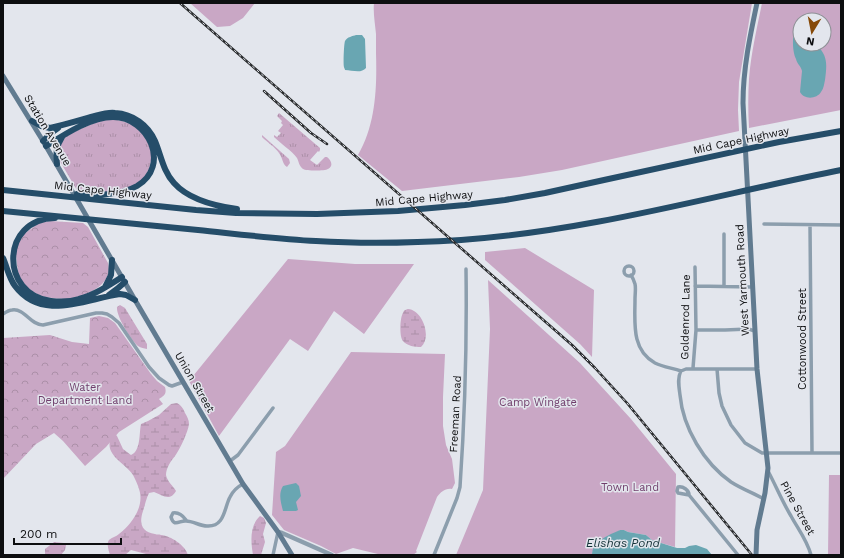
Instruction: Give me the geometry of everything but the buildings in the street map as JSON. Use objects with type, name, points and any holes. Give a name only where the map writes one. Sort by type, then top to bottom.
[{"type":"highway","points":[[32,121],[47,128],[107,113],[120,113],[132,116],[142,123],[151,134],[156,142],[167,172],[180,189],[205,202],[257,214]]},
{"type":"highway","points":[[45,143],[63,136],[90,122],[117,117],[129,120],[141,128],[150,140],[154,157],[152,169],[148,176],[138,185],[129,190],[118,193],[82,196]]},
{"type":"highway","points":[[45,143],[54,130],[63,125]]},
{"type":"highway","name":"Mid Cape Highway","points":[[3,190],[82,196],[203,210],[257,214],[338,214],[410,210],[505,200],[564,189],[779,142],[841,131]]},
{"type":"highway","points":[[57,164],[57,147],[63,136]]},
{"type":"highway","points":[[3,211],[85,217],[318,241],[378,243],[444,241],[525,234],[598,222],[841,170]]},
{"type":"highway","points":[[85,217],[52,218],[33,222],[26,227],[19,234],[12,248],[12,270],[18,282],[24,289],[36,298],[59,302],[77,300],[123,280]]},
{"type":"highway","points":[[3,258],[15,286],[27,298],[38,303],[53,306],[68,306],[122,294],[135,300]]},
{"type":"highway","points":[[104,288],[111,274],[112,260]]},
{"type":"highway","points":[[106,297],[113,292],[123,280]]},
{"type":"main road","name":"West Yarmouth Road","points":[[756,555],[757,530],[764,499],[768,470],[757,369],[744,142],[743,94],[746,55],[757,3]]},
{"type":"main road","name":"Station Avenue","points":[[3,76],[45,143],[85,217]]},
{"type":"main road","name":"Union Street","points":[[85,217],[112,260],[243,484],[278,532],[292,555]]},
{"type":"street","points":[[764,224],[841,225]]},
{"type":"street","name":"Cottonwood Street","points":[[810,225],[812,452]]},
{"type":"street","points":[[724,234],[724,286]]},
{"type":"street","name":"Goldenrod Lane","points":[[693,368],[696,330],[695,266]]},
{"type":"street","name":"Freeman Road","points":[[434,555],[460,487],[466,371],[466,269]]},
{"type":"street","points":[[631,275],[635,284],[635,329],[638,344],[650,360],[665,367],[681,371],[693,368],[757,369]]},
{"type":"street","points":[[695,286],[752,287]]},
{"type":"street","points":[[3,314],[12,310],[20,311],[33,322],[40,325],[53,324],[102,313],[108,314],[119,323],[149,367],[159,378],[172,386],[183,382]]},
{"type":"street","points":[[696,330],[748,329],[755,331]]},
{"type":"street","points":[[717,369],[720,400],[725,414],[730,425],[745,443],[760,452],[841,453]]},
{"type":"street","points":[[681,371],[678,378],[680,399],[685,418],[698,445],[707,459],[731,482],[764,499]]},
{"type":"street","points":[[230,461],[238,455],[273,408]]},
{"type":"street","name":"Pine Street","points":[[768,470],[791,517],[805,540],[811,555]]},
{"type":"street","points":[[186,520],[207,526],[219,523],[224,517],[231,495],[236,488],[243,484]]},
{"type":"street","points":[[689,495],[738,555]]},
{"type":"street","points":[[273,555],[278,532],[332,555]]},
{"type":"green space","points":[[190,3],[255,3],[243,18],[230,26],[217,27]]},
{"type":"green space","points":[[374,3],[752,3],[739,82],[739,131],[562,170],[519,177],[402,191],[358,155],[369,131],[374,105],[376,34]]},
{"type":"green space","points":[[762,3],[841,3],[841,110],[749,128],[748,97],[753,50]]},
{"type":"green space","points":[[279,113],[320,148],[319,152],[318,151],[310,160],[317,165],[325,157],[327,157],[331,163],[330,168],[326,170],[305,170],[302,168],[295,155],[274,137],[274,135],[277,137],[281,133],[278,131],[283,125],[281,123],[282,121],[277,116]]},
{"type":"green space","points":[[110,119],[134,125],[143,134],[149,143],[151,150],[150,167],[140,182],[129,188],[107,192],[78,192],[58,156],[58,151],[64,137],[97,122]]},
{"type":"green space","points":[[262,135],[289,159],[290,163],[287,167],[277,151],[262,137]]},
{"type":"green space","points":[[50,221],[83,223],[88,227],[108,263],[109,271],[107,278],[102,284],[89,293],[67,299],[45,297],[37,294],[19,280],[15,247],[20,237],[39,223]]},
{"type":"green space","points":[[525,248],[594,290],[592,357],[580,344],[485,260],[485,252]]},
{"type":"green space","points":[[288,259],[355,264],[414,264],[364,334],[334,311],[308,351],[290,339],[219,436],[189,381]]},
{"type":"green space","name":"Camp Wingate","points":[[488,280],[580,363],[631,419],[676,474],[675,547],[652,540],[646,535],[620,530],[592,552],[592,555],[456,555],[483,490],[490,329]]},
{"type":"green space","points":[[120,305],[125,308],[147,344],[147,349],[141,348],[135,343],[121,322],[117,311],[117,307]]},
{"type":"green space","points":[[408,309],[418,314],[422,319],[426,331],[426,337],[421,347],[409,345],[402,339],[400,331],[401,318],[404,311]]},
{"type":"green space","name":"Water Department Land","points":[[99,316],[108,318],[115,323],[151,374],[165,387],[165,394],[159,399],[163,404],[119,432],[106,447],[85,466],[54,433],[36,444],[3,479],[3,338],[50,335],[72,342],[89,344],[90,318]]},
{"type":"green space","points":[[351,352],[445,354],[443,426],[446,445],[452,459],[455,483],[452,489],[443,491],[437,497],[416,551],[417,552],[413,555],[382,555],[353,548],[336,554],[284,530],[272,515],[276,452],[285,446]]},
{"type":"green space","points":[[177,403],[183,408],[189,424],[184,440],[166,472],[168,479],[176,491],[169,497],[154,492],[149,493],[141,523],[144,529],[150,533],[173,539],[184,548],[188,555],[147,555],[131,550],[125,555],[110,555],[108,548],[109,540],[124,530],[133,520],[139,508],[140,502],[138,486],[133,475],[117,460],[111,451],[111,438],[115,434],[123,449],[131,455],[138,446],[141,424],[159,415],[171,404]]},
{"type":"green space","points":[[829,475],[841,475],[841,555],[828,555]]},
{"type":"green space","points":[[260,516],[264,518],[266,523],[263,534],[265,542],[261,555],[253,555],[251,540],[252,530],[256,520]]},
{"type":"green space","points":[[54,542],[64,543],[66,545],[65,550],[61,555],[45,555],[45,549]]},
{"type":"water","points":[[356,35],[362,35],[365,39],[366,68],[362,71],[345,70],[345,41]]},
{"type":"water","points":[[794,52],[823,52],[826,60],[826,74],[823,88],[817,96],[810,98],[802,95],[800,92],[802,71]]},
{"type":"water","points":[[296,483],[299,486],[301,496],[296,502],[298,510],[283,511],[280,498],[281,489],[283,486]]},
{"type":"water","name":"Elishas Pond","points":[[620,530],[646,535],[652,540],[677,548],[685,548],[696,545],[707,549],[712,555],[592,555],[598,542],[606,536]]},
{"type":"railway","points":[[180,3],[572,345],[627,403],[752,555]]},
{"type":"railway","points":[[264,91],[311,133],[327,144]]},
{"type":"park label","name":"Town Land","points":[[630,487]]}]
